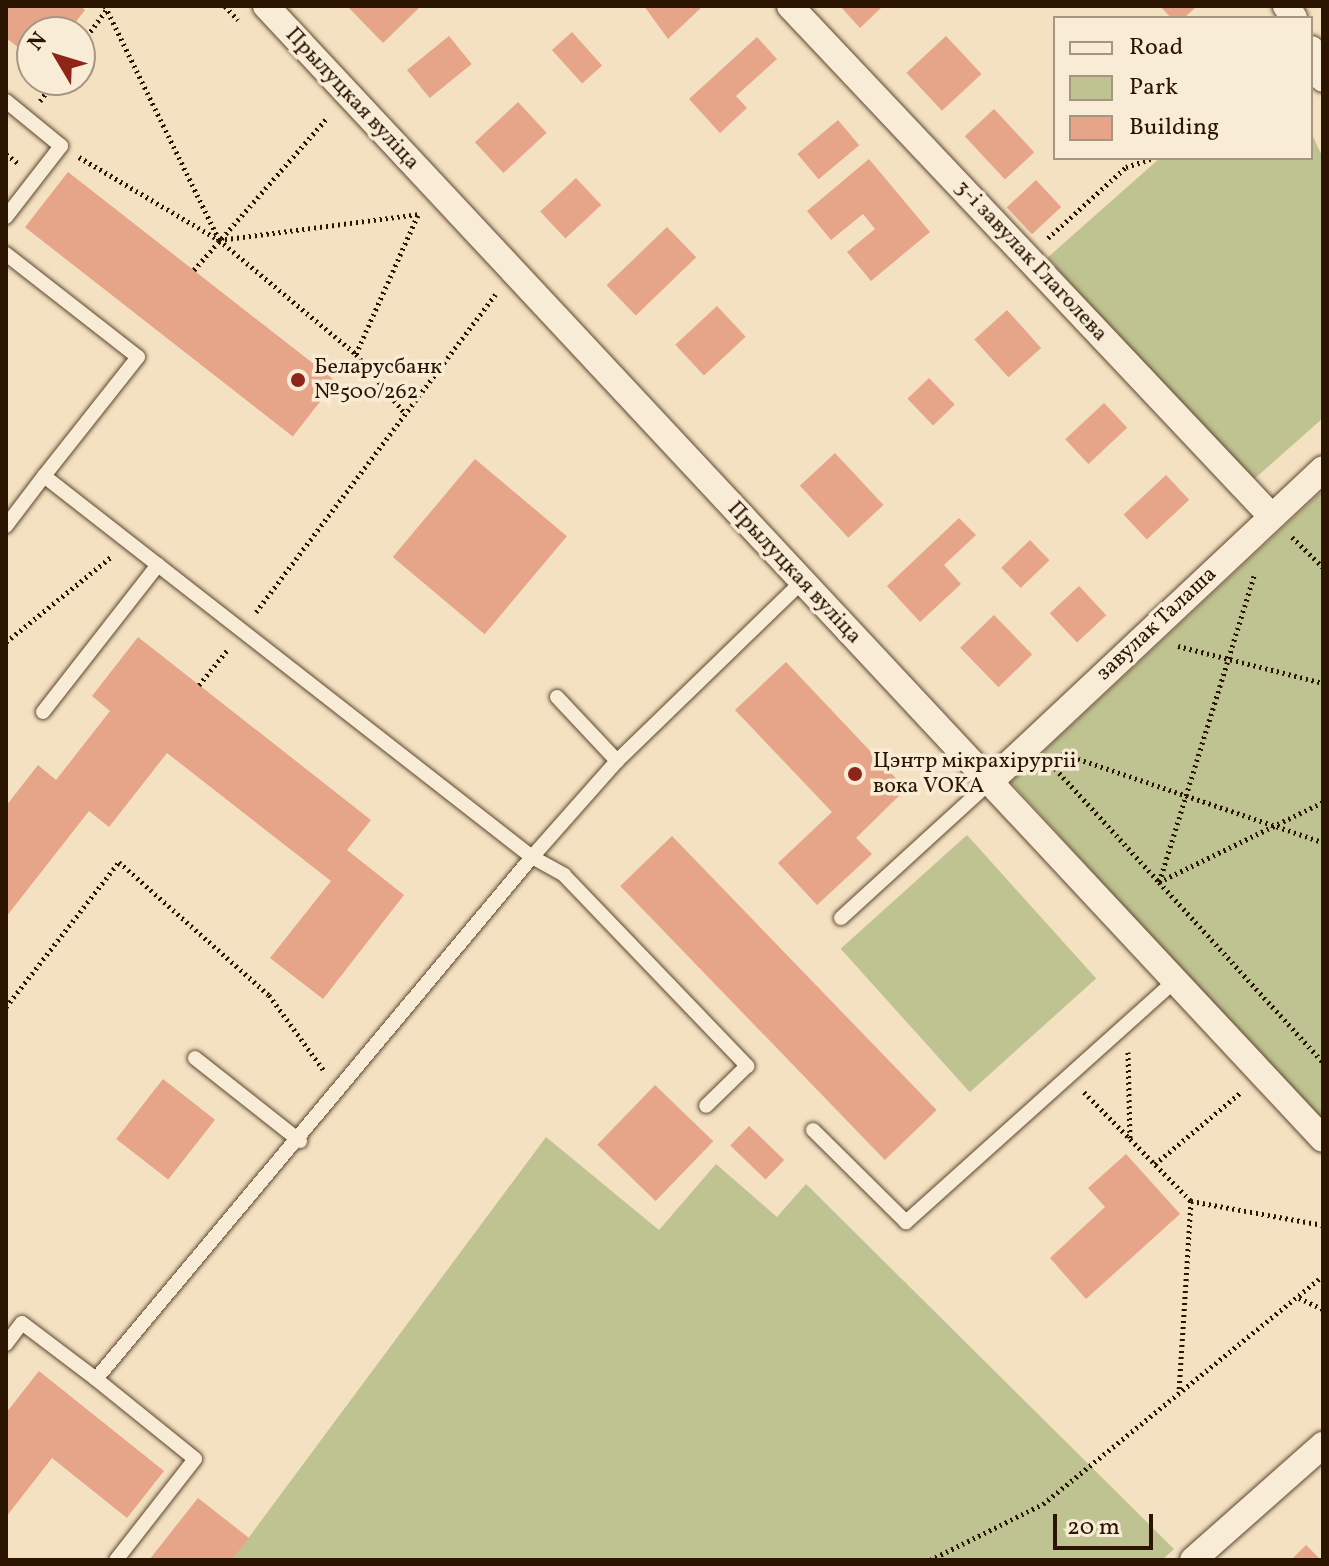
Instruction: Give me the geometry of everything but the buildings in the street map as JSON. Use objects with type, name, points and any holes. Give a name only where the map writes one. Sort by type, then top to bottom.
[{"type":"street","name":"Прылуцкая вуліца","points":[[266,6],[802,582],[992,780],[1323,1139]]},
{"type":"street","name":"3-і завулак Глаголева","points":[[790,6],[1272,517]]},
{"type":"street","points":[[1313,54],[1323,79]]},
{"type":"street","name":"завулак Талаша","points":[[992,780],[1030,741],[1323,469]]},
{"type":"street","points":[[1195,1559],[1323,1445]]},
{"type":"lane","points":[[6,101],[61,146],[6,217]]},
{"type":"lane","points":[[6,254],[138,357],[6,526]]},
{"type":"lane","points":[[44,476],[532,857],[564,875],[747,1066],[706,1106]]},
{"type":"lane","points":[[43,712],[158,565]]},
{"type":"lane","points":[[96,1379],[341,1094],[532,857],[617,761],[802,582]]},
{"type":"lane","points":[[557,697],[617,761]]},
{"type":"lane","points":[[841,918],[992,780]]},
{"type":"lane","points":[[813,1130],[906,1222],[1177,979]]},
{"type":"lane","points":[[195,1058],[300,1141]]},
{"type":"lane","points":[[6,1344],[22,1323],[195,1459],[116,1560]]},
{"type":"path","points":[[106,7],[219,240]]},
{"type":"path","points":[[194,270],[328,117]]},
{"type":"path","points":[[61,146],[219,240],[356,354],[403,411]]},
{"type":"path","points":[[1026,257],[1126,167],[1147,160]]},
{"type":"path","points":[[219,240],[418,214],[356,354]]},
{"type":"path","points":[[199,685],[403,411],[513,272]]},
{"type":"path","points":[[1159,882],[1188,800],[1272,517],[1323,567]]},
{"type":"path","points":[[6,642],[128,542]]},
{"type":"path","points":[[1141,638],[1230,657],[1323,683]]},
{"type":"path","points":[[1030,741],[1188,800],[1323,842]]},
{"type":"path","points":[[1030,741],[1323,1062]]},
{"type":"path","points":[[1159,882],[1265,826],[1323,802]]},
{"type":"path","points":[[6,1007],[119,862],[269,995],[341,1094]]},
{"type":"path","points":[[1128,1025],[1130,1139]]},
{"type":"path","points":[[1155,1164],[1265,1073]]},
{"type":"path","points":[[1069,1077],[1191,1201],[1323,1225]]},
{"type":"path","points":[[1179,1391],[1191,1201]]},
{"type":"path","points":[[930,1560],[1043,1504],[1323,1276]]},
{"type":"path","points":[[1298,1297],[1323,1309]]},
{"type":"green space","points":[[1313,136],[1323,158],[1323,418],[1253,480],[1047,258],[1158,160],[1313,160]]},
{"type":"green space","points":[[1323,490],[1323,1126],[1011,782]]},
{"type":"green space","points":[[967,835],[1096,978],[970,1092],[841,949]]},
{"type":"green space","points":[[546,1137],[659,1230],[716,1164],[777,1217],[806,1184],[1174,1549],[1162,1560],[232,1560]]},
{"type":"place","name":"Беларусбанк №500/262","points":[[298,380]]},
{"type":"place","name":"Цэнтр мікрахірургіі вока VOKA","points":[[855,774]]}]
